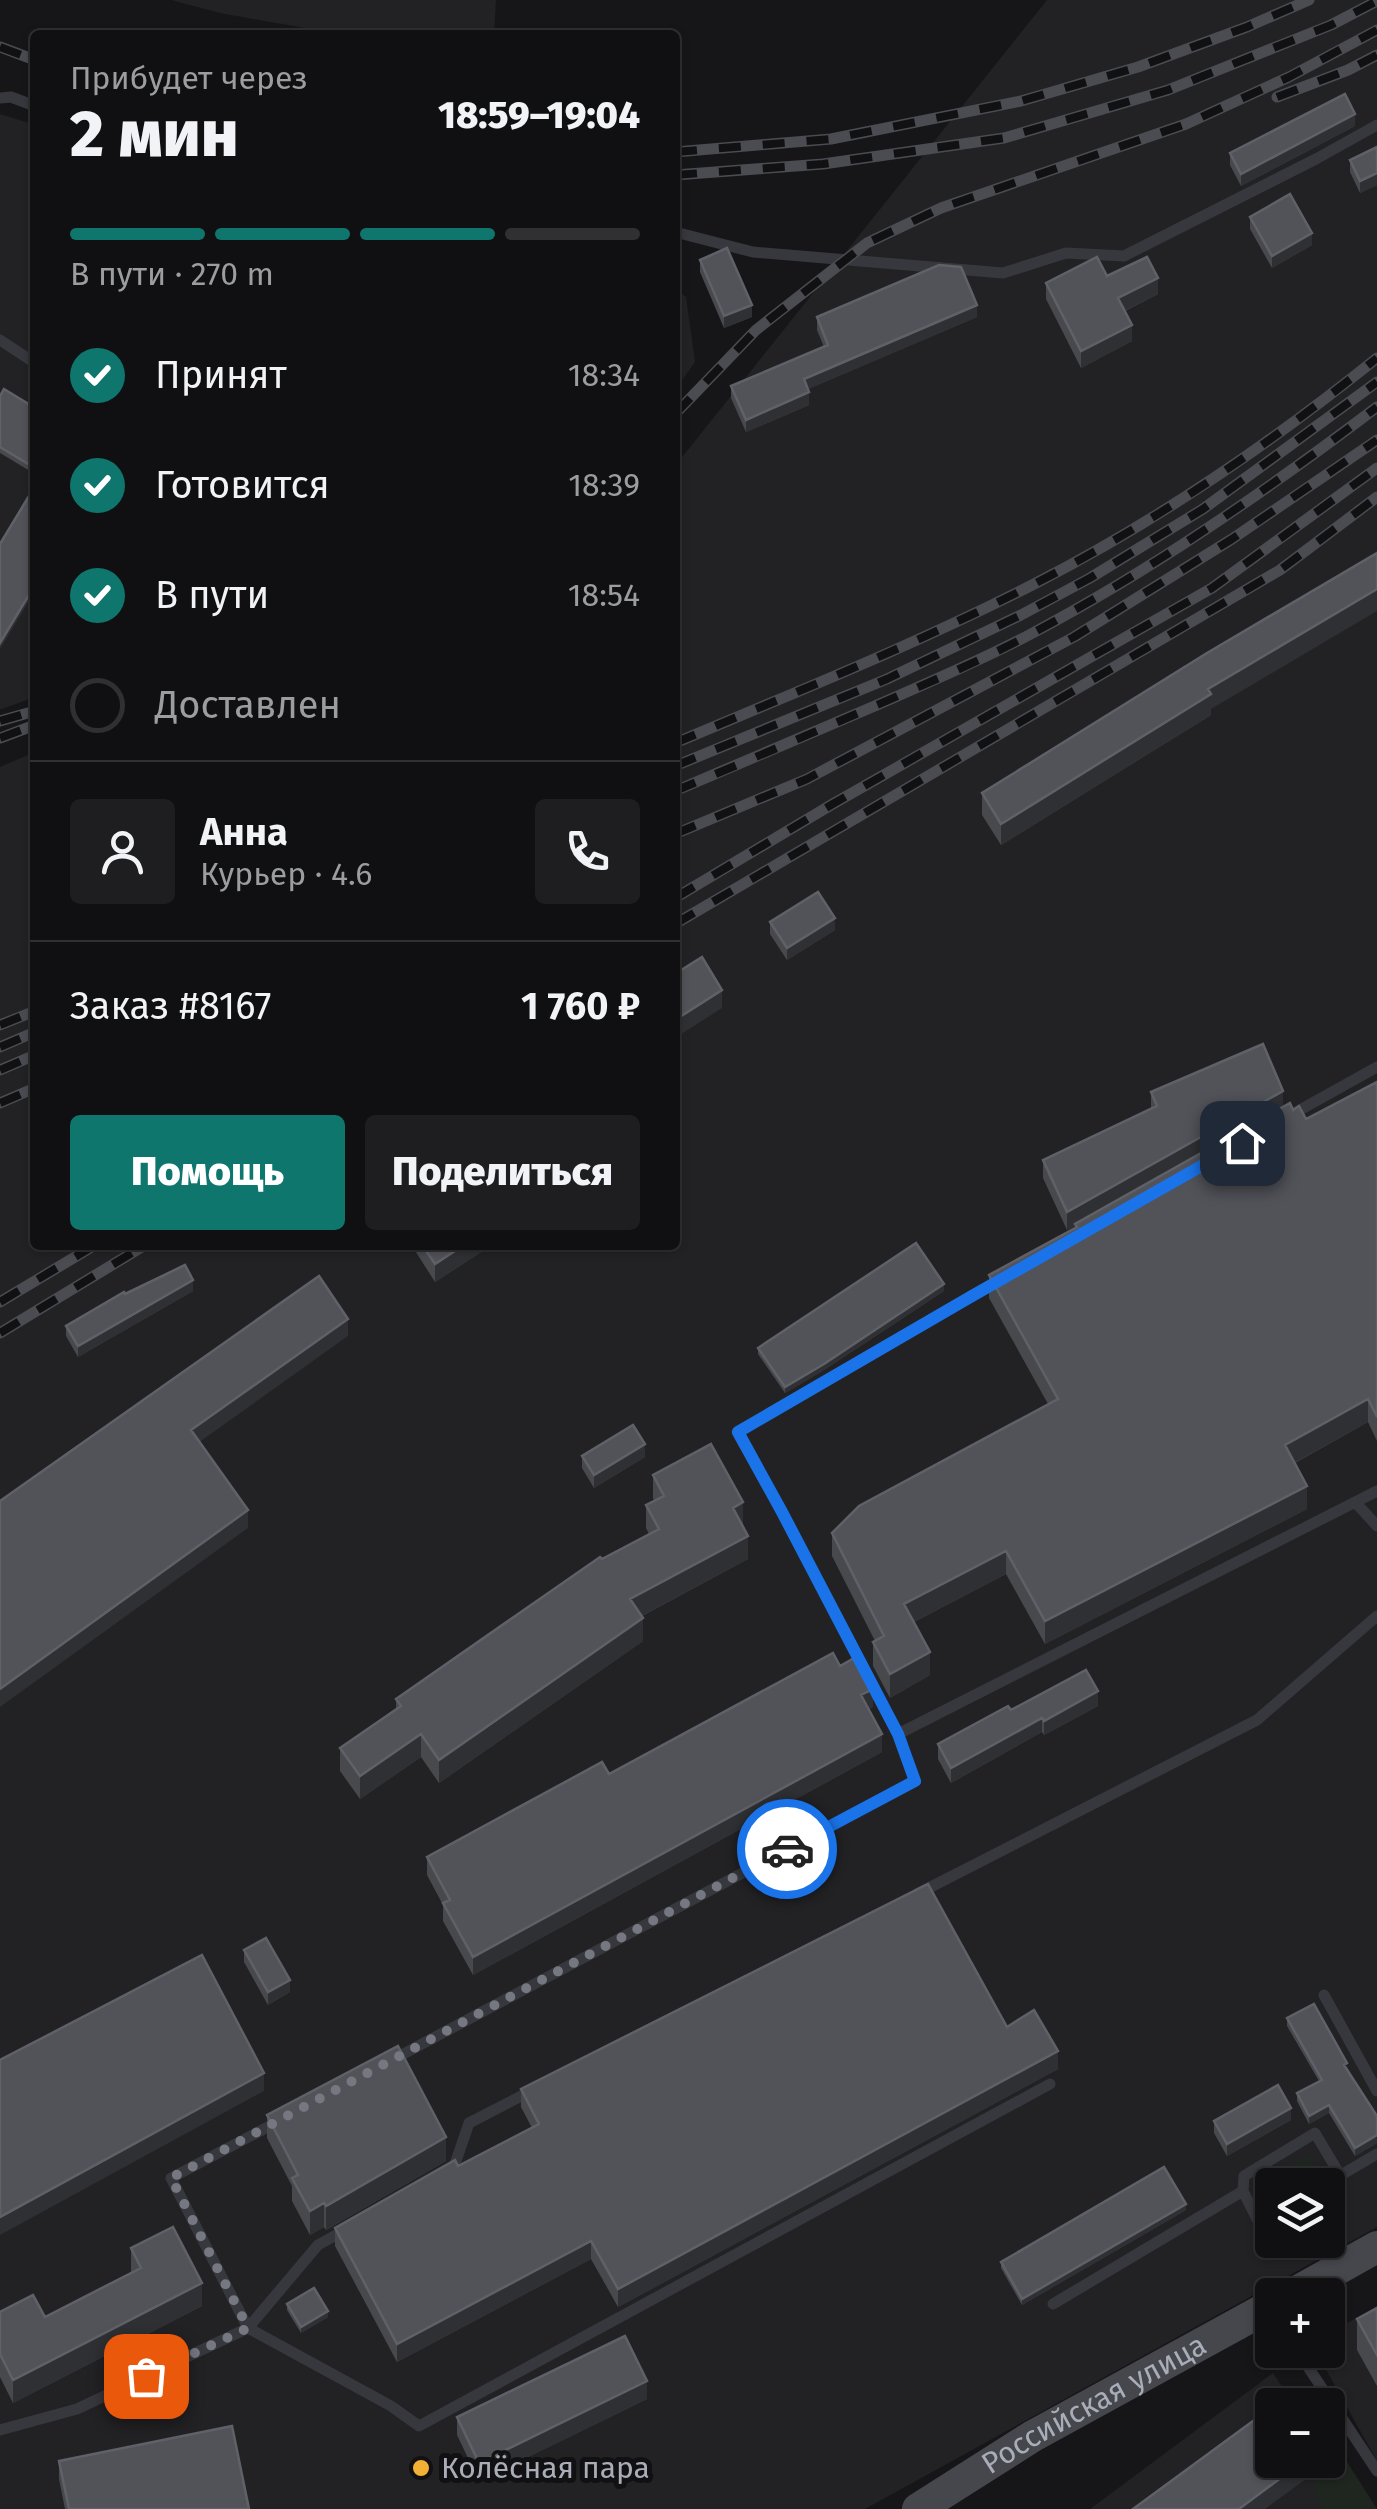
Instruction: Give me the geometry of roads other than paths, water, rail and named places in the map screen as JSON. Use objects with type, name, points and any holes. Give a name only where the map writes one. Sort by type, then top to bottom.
[{"type":"main road","points":[[1321,2278],[1377,2247]]},
{"type":"main road","name":"Российская улица","points":[[918,2509],[1033,2436],[1255,2315]]},
{"type":"lane","points":[[0,98],[11,97],[30,104]]},
{"type":"lane","points":[[680,233],[752,252],[1003,273],[1066,253],[1124,256],[1316,160],[1377,125]]},
{"type":"lane","points":[[0,340],[30,361]]},
{"type":"lane","points":[[1276,1124],[1377,1067]]},
{"type":"lane","points":[[379,2067],[915,1781],[898,1734],[738,1432],[1005,1276]]},
{"type":"lane","points":[[898,1734],[1377,1491]]},
{"type":"lane","points":[[1356,1503],[1377,1526]]},
{"type":"lane","points":[[912,1896],[1257,1720],[1377,1616]]},
{"type":"lane","points":[[1324,1995],[1377,2091]]},
{"type":"lane","points":[[292,2113],[171,2178],[248,2328],[391,2406],[419,2426],[1050,2084]]},
{"type":"lane","points":[[437,2177],[454,2168],[469,2123],[540,2086]]},
{"type":"lane","points":[[1257,2168],[1315,2133],[1336,2168]]},
{"type":"lane","points":[[1345,2172],[1376,2156]]},
{"type":"lane","points":[[1255,2169],[1244,2176],[1243,2191],[1255,2215]]},
{"type":"lane","points":[[1052,2304],[1243,2191]]},
{"type":"lane","points":[[0,2430],[77,2409],[248,2328],[318,2245],[352,2226]]},
{"type":"lane","points":[[1309,2368],[1377,2471]]},
{"type":"railway","points":[[680,152],[831,139],[1021,101],[1138,67],[1309,0]]},
{"type":"railway","points":[[680,175],[823,164],[1004,138],[1168,90],[1331,25],[1377,1]]},
{"type":"railway","points":[[680,409],[756,330],[867,243],[941,208],[1186,124],[1289,77],[1377,30]]},
{"type":"railway","points":[[0,47],[30,58]]},
{"type":"railway","points":[[1277,97],[1377,55]]},
{"type":"railway","points":[[680,741],[902,647],[1081,559],[1212,480],[1377,358]]},
{"type":"railway","points":[[680,764],[887,679],[1090,578],[1203,509],[1377,382]]},
{"type":"railway","points":[[680,789],[930,682],[1029,635],[1208,528],[1377,407]]},
{"type":"railway","points":[[680,832],[807,779],[1074,637],[1232,539],[1377,440]]},
{"type":"railway","points":[[680,895],[1212,588],[1377,468]]},
{"type":"railway","points":[[680,921],[1280,570],[1377,497]]},
{"type":"railway","points":[[0,721],[30,712]]},
{"type":"railway","points":[[0,738],[30,727]]},
{"type":"railway","points":[[0,1025],[30,1013]]},
{"type":"railway","points":[[0,1047],[30,1034]]},
{"type":"railway","points":[[0,1070],[30,1057]]},
{"type":"railway","points":[[0,1103],[30,1090]]},
{"type":"railway","points":[[0,1302],[87,1250]]},
{"type":"railway","points":[[0,1333],[137,1250]]},
{"type":"place","name":"Колёсная пара","points":[[421,2468]]}]
